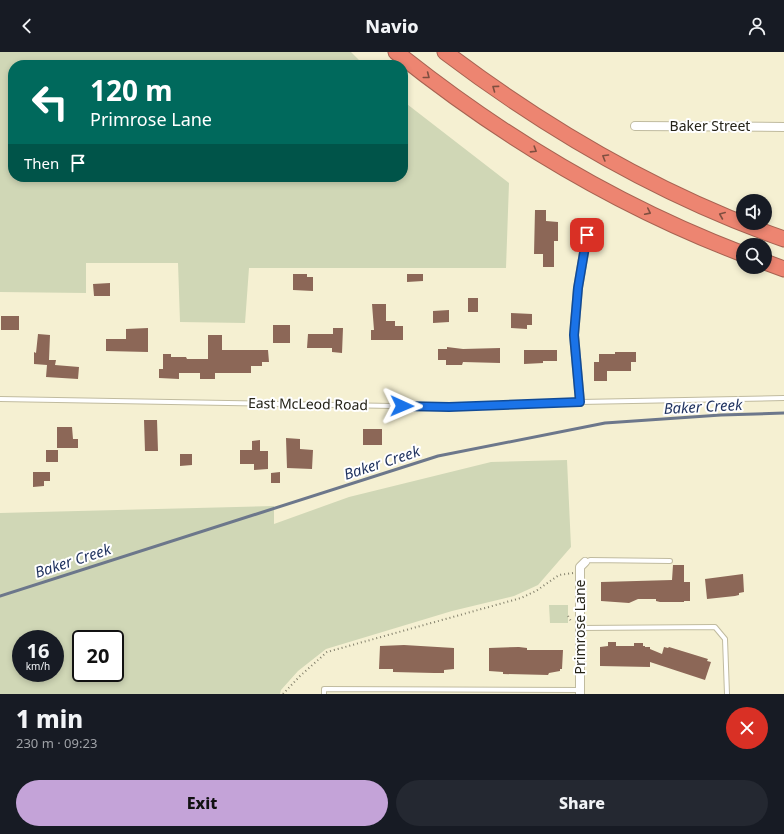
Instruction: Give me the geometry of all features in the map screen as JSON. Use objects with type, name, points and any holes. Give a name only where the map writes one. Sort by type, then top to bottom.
[{"type":"highway","points":[[396,52],[407,60]]},
{"type":"highway","points":[[445,52],[517,104],[624,168],[702,206],[784,239]]},
{"type":"highway","points":[[408,61],[473,110],[562,167],[655,216],[736,251]]},
{"type":"highway","points":[[772,265],[784,269]]},
{"type":"street","name":"Baker Street","points":[[635,126],[784,127]]},
{"type":"street","points":[[580,402],[574,335],[578,288],[587,235]]},
{"type":"street","name":"Primrose Lane","points":[[580,692],[580,567],[585,562]]},
{"type":"lane","name":"East McLeod Road","points":[[0,399],[449,407],[580,402],[784,398]]},
{"type":"lane","points":[[585,562],[590,560],[670,561]]},
{"type":"lane","points":[[580,628],[715,627],[725,639],[727,694]]},
{"type":"lane","points":[[324,694],[324,689],[580,692]]},
{"type":"path","points":[[283,694],[300,676],[327,652],[521,598],[536,591],[559,574],[580,573]]},
{"type":"green space","points":[[0,52],[351,52],[359,60],[8,60],[8,182],[408,182],[408,105],[509,183],[506,268],[249,268],[245,323],[180,322],[178,263],[86,263],[86,293],[0,292]]},
{"type":"green space","points":[[567,460],[571,547],[538,585],[514,596],[452,611],[326,649],[298,671],[281,690],[280,694],[0,694],[0,513],[274,506],[274,524],[349,497],[491,462]]},
{"type":"green space","points":[[549,605],[568,605],[568,623],[550,623]]},
{"type":"building","points":[[535,210],[546,210],[546,221],[558,222],[558,241],[554,241],[554,267],[543,267],[543,254],[534,254]]},
{"type":"building","points":[[293,274],[307,274],[307,277],[313,277],[313,291],[293,290]]},
{"type":"building","points":[[407,274],[423,274],[423,281],[407,282]]},
{"type":"building","points":[[110,283],[110,296],[94,296],[93,284]]},
{"type":"building","points":[[468,298],[478,298],[478,312],[468,312]]},
{"type":"building","points":[[372,304],[386,304],[386,321],[395,321],[395,326],[403,326],[403,340],[371,340],[371,330],[374,330]]},
{"type":"building","points":[[449,310],[449,322],[433,323],[433,311]]},
{"type":"building","points":[[511,313],[532,314],[532,325],[527,325],[527,329],[511,328]]},
{"type":"building","points":[[1,316],[19,316],[19,330],[1,330]]},
{"type":"building","points":[[273,325],[290,325],[290,343],[273,343]]},
{"type":"building","points":[[148,328],[148,352],[106,351],[106,339],[126,339],[126,329]]},
{"type":"building","points":[[333,328],[343,328],[342,353],[332,352],[332,348],[307,348],[308,334],[333,334]]},
{"type":"building","points":[[38,334],[50,335],[49,360],[56,360],[55,365],[79,367],[78,379],[46,377],[47,365],[34,364],[34,352],[36,353]]},
{"type":"building","points":[[208,335],[222,335],[222,350],[268,350],[269,362],[262,362],[262,366],[251,366],[251,373],[215,373],[215,379],[200,379],[200,373],[179,373],[179,379],[159,378],[159,369],[163,369],[163,354],[171,354],[171,357],[186,357],[187,359],[208,359]]},
{"type":"building","points":[[447,347],[463,349],[500,348],[500,363],[463,362],[462,365],[446,365],[446,360],[438,360],[438,349],[447,349]]},
{"type":"building","points":[[524,350],[557,350],[557,361],[543,361],[543,363],[524,364]]},
{"type":"building","points":[[615,352],[636,352],[636,362],[631,362],[631,371],[607,371],[607,381],[594,381],[594,362],[599,362],[599,354],[615,354]]},
{"type":"building","points":[[144,420],[157,420],[158,451],[145,451]]},
{"type":"building","points":[[57,427],[72,427],[73,439],[78,439],[78,448],[57,448]]},
{"type":"building","points":[[363,429],[382,429],[382,445],[363,445]]},
{"type":"building","points":[[286,438],[300,439],[300,449],[313,450],[312,469],[287,468]]},
{"type":"building","points":[[260,440],[260,451],[268,451],[268,469],[254,470],[254,464],[240,464],[240,450],[252,450],[252,441]]},
{"type":"building","points":[[46,450],[58,450],[58,462],[46,462]]},
{"type":"building","points":[[180,454],[192,454],[192,465],[180,466]]},
{"type":"building","points":[[33,472],[50,472],[50,481],[44,481],[44,486],[33,487]]},
{"type":"building","points":[[280,472],[280,483],[271,483],[271,473]]},
{"type":"building","points":[[673,565],[684,565],[684,582],[690,582],[690,601],[660,602],[656,601],[656,599],[638,599],[629,603],[601,601],[601,582],[672,580]]},
{"type":"building","points":[[743,574],[744,592],[735,596],[707,599],[705,579]]},
{"type":"building","points":[[608,642],[616,642],[616,646],[634,646],[634,643],[643,643],[643,646],[650,647],[650,649],[662,654],[664,647],[669,647],[708,659],[707,661],[711,662],[705,680],[650,662],[650,667],[600,666],[600,647],[608,646]]},
{"type":"building","points":[[404,645],[454,648],[454,669],[444,670],[444,673],[434,673],[393,672],[393,669],[379,669],[380,646]]},
{"type":"building","points":[[489,648],[527,648],[527,650],[563,650],[562,669],[560,669],[560,671],[549,673],[548,675],[503,674],[503,672],[489,671]]},
{"type":"waterway","name":"Baker Creek","points":[[0,596],[438,456],[605,423],[721,415],[784,413]]},
{"type":"route","points":[[402,406],[449,407],[580,402],[575,360],[575,311],[581,264],[587,235]]}]
